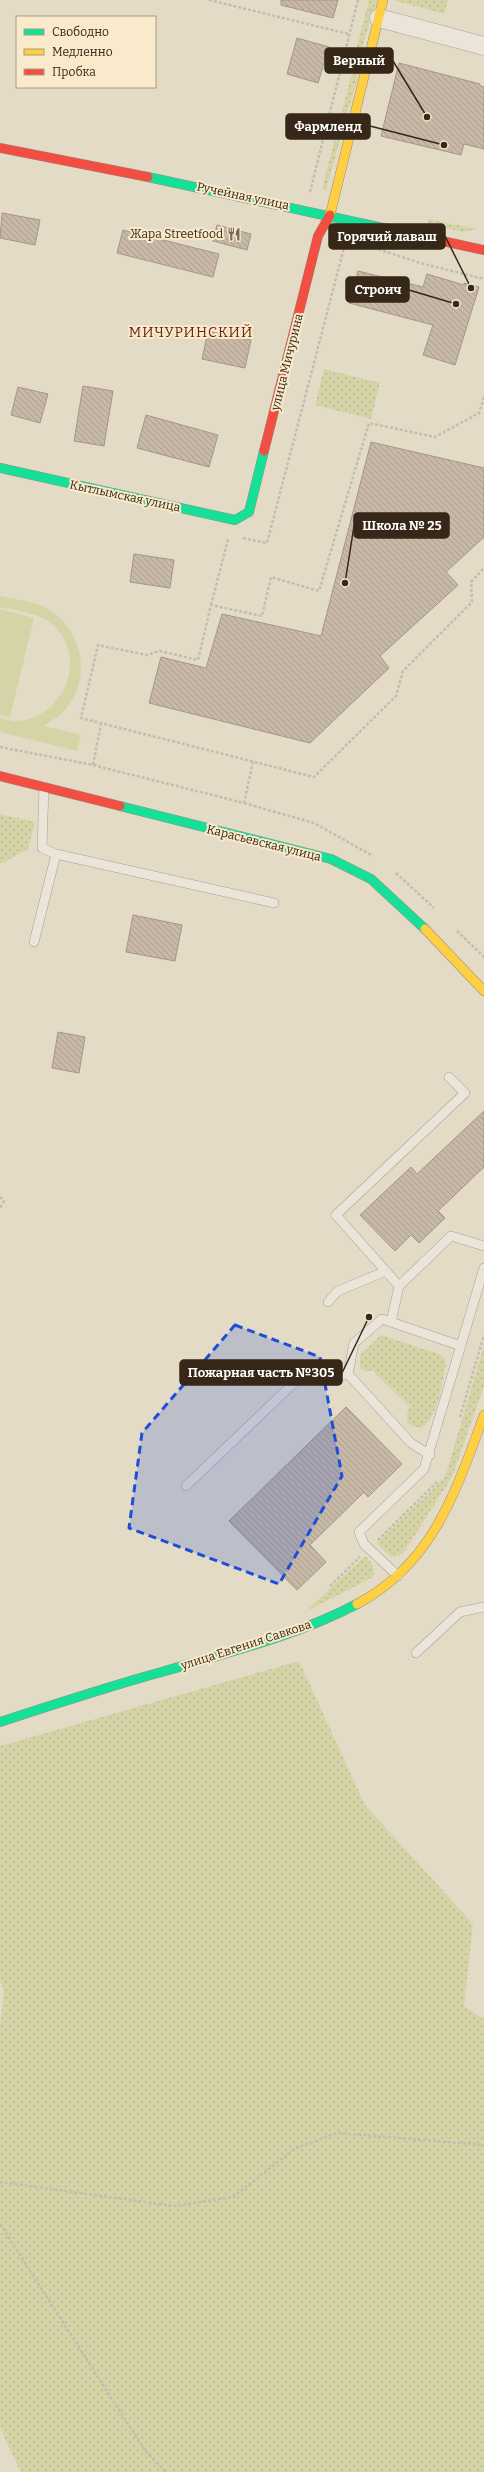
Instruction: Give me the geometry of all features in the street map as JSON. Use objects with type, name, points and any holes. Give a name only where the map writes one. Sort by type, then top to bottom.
[{"type":"street","name":"улица Мичурина","points":[[250,512],[318,236],[330,215],[383,0]]},
{"type":"street","points":[[379,18],[484,46]]},
{"type":"street","name":"Ручейная улица","points":[[0,148],[330,215],[484,250]]},
{"type":"street","name":"Кытлымская улица","points":[[0,468],[97,491],[235,520],[250,512]]},
{"type":"street","name":"Карасьевская улица","points":[[0,776],[331,860],[371,879],[432,935],[484,991]]},
{"type":"street","name":"улица Евгения Савкова","points":[[0,1722],[275,1639],[330,1617],[364,1600],[398,1577],[419,1555],[447,1508],[482,1429],[484,1415]]},
{"type":"lane","points":[[44,787],[42,848],[56,854],[274,902]]},
{"type":"lane","points":[[34,942],[56,854]]},
{"type":"lane","points":[[399,1286],[336,1215],[465,1093],[448,1077]]},
{"type":"lane","points":[[391,1322],[399,1286],[451,1236],[484,1246]]},
{"type":"lane","points":[[398,1577],[364,1544],[359,1532],[424,1469],[430,1455],[484,1268]]},
{"type":"lane","points":[[328,1302],[338,1291],[386,1271]]},
{"type":"lane","points":[[348,1374],[354,1344],[382,1319],[462,1346]]},
{"type":"lane","points":[[348,1374],[412,1443],[430,1455]]},
{"type":"lane","points":[[186,1486],[298,1379],[348,1374]]},
{"type":"lane","points":[[416,1654],[460,1612],[484,1607]]},
{"type":"path","points":[[209,0],[349,34]]},
{"type":"path","points":[[309,194],[358,0]]},
{"type":"path","points":[[345,244],[351,241],[358,243]]},
{"type":"path","points":[[365,245],[420,262],[484,279]]},
{"type":"path","points":[[484,397],[479,413],[435,437],[369,423],[319,590],[271,577],[262,616],[211,605],[198,660],[160,651],[147,655],[98,645],[81,718],[314,777],[396,696],[403,671],[472,602],[471,582],[484,568]]},
{"type":"path","points":[[93,765],[101,724]]},
{"type":"path","points":[[0,747],[93,765],[244,803],[253,762]]},
{"type":"path","points":[[0,1196],[4,1201],[0,1208]]},
{"type":"path","points":[[0,2182],[174,2206],[233,2197],[296,2148],[337,2133],[484,2145]]},
{"type":"path","points":[[0,2224],[146,2452],[166,2472]]},
{"type":"highlighted area","points":[[235,1325],[320,1357],[342,1476],[279,1584],[129,1528],[142,1433]]},
{"type":"green space","points":[[369,0],[377,0],[361,51],[356,50]]},
{"type":"green space","points":[[393,0],[448,0],[444,14]]},
{"type":"green space","points":[[355,61],[361,65],[326,190],[323,189],[323,185]]},
{"type":"green space","points":[[427,219],[478,229],[463,232],[429,224]]},
{"type":"green space","points":[[324,369],[380,383],[371,419],[315,405]]},
{"type":"green space","points":[[0,596],[45,607],[57,616],[75,639],[80,653],[80,682],[75,696],[64,712],[44,726],[81,735],[77,751],[0,732],[0,717],[16,721],[34,717],[47,710],[58,699],[65,686],[69,672],[70,657],[66,643],[57,629],[45,619],[38,616],[0,607]]},
{"type":"green space","points":[[0,609],[34,618],[10,717],[0,715]]},
{"type":"green space","points":[[0,814],[35,822],[28,849],[0,864]]},
{"type":"green space","points":[[381,1335],[439,1354],[445,1359],[446,1365],[436,1409],[432,1417],[421,1428],[412,1426],[407,1422],[407,1413],[410,1407],[372,1370],[366,1372],[360,1368],[360,1355]]},
{"type":"green space","points":[[484,1345],[484,1386],[452,1477],[404,1552],[399,1556],[391,1557],[377,1543],[443,1479],[447,1471]]},
{"type":"green space","points":[[365,1556],[373,1565],[373,1577],[305,1612]]},
{"type":"green space","points":[[299,1661],[365,1805],[473,1924],[464,2006],[484,2019],[484,2472],[21,2472],[0,2428],[0,2026],[4,1991],[0,1980],[0,1746]]},
{"type":"building","points":[[281,0],[338,0],[333,18],[281,5]]},
{"type":"building","points":[[297,38],[329,47],[318,83],[287,74]]},
{"type":"building","points":[[399,63],[480,84],[480,86],[484,87],[484,149],[464,144],[461,155],[381,136]]},
{"type":"building","points":[[2,213],[40,220],[35,245],[0,238]]},
{"type":"building","points":[[217,225],[251,234],[247,250],[213,241]]},
{"type":"building","points":[[123,230],[219,254],[213,277],[117,253]]},
{"type":"building","points":[[358,271],[423,287],[427,274],[464,285],[464,283],[479,287],[455,365],[423,355],[433,325],[349,303]]},
{"type":"building","points":[[208,331],[251,340],[245,368],[202,359]]},
{"type":"building","points":[[83,386],[113,391],[104,446],[74,441]]},
{"type":"building","points":[[18,387],[48,394],[40,423],[11,415]]},
{"type":"building","points":[[146,415],[218,435],[209,467],[137,448]]},
{"type":"building","points":[[371,442],[484,468],[484,537],[446,572],[458,585],[380,656],[389,668],[310,743],[149,703],[161,657],[206,668],[222,614],[321,636]]},
{"type":"building","points":[[134,554],[174,560],[170,588],[130,582]]},
{"type":"building","points":[[133,915],[182,925],[175,961],[126,952]]},
{"type":"building","points":[[58,1032],[85,1037],[79,1073],[52,1068]]},
{"type":"building","points":[[484,1111],[484,1167],[438,1211],[445,1218],[419,1243],[411,1235],[395,1251],[360,1215],[411,1167],[417,1174]]},
{"type":"building","points":[[346,1407],[402,1464],[368,1497],[364,1492],[310,1545],[326,1562],[297,1590],[229,1521]]},
{"type":"traffic: fast","points":[[148,177],[383,228]]},
{"type":"traffic: fast","points":[[0,468],[235,520],[249,512],[264,451]]},
{"type":"traffic: fast","points":[[120,806],[331,859],[371,879],[425,929]]},
{"type":"traffic: fast","points":[[0,1722],[103,1689],[238,1650],[287,1634],[357,1604]]},
{"type":"traffic: slow","points":[[330,215],[383,0]]},
{"type":"traffic: slow","points":[[425,929],[484,991]]},
{"type":"traffic: slow","points":[[357,1604],[383,1588],[405,1568],[423,1547],[452,1498],[484,1415]]},
{"type":"traffic: jam","points":[[0,148],[148,177]]},
{"type":"traffic: jam","points":[[264,451],[318,236],[330,215]]},
{"type":"traffic: jam","points":[[383,228],[484,250]]},
{"type":"traffic: jam","points":[[0,776],[120,806]]},
{"type":"place","name":"Верный","points":[[427,117]]},
{"type":"place","name":"Фармленд","points":[[444,145]]},
{"type":"place","name":"Жара Streetfood","points":[[234,234]]},
{"type":"place","name":"Горячий лаваш","points":[[471,288]]},
{"type":"place","name":"Строич","points":[[456,304]]},
{"type":"place","name":"Школа № 25","points":[[345,583]]},
{"type":"place","name":"Пожарная часть №305","points":[[369,1317]]},
{"type":"district","name":"МИЧУРИНСКИЙ","points":[[191,332]]}]
